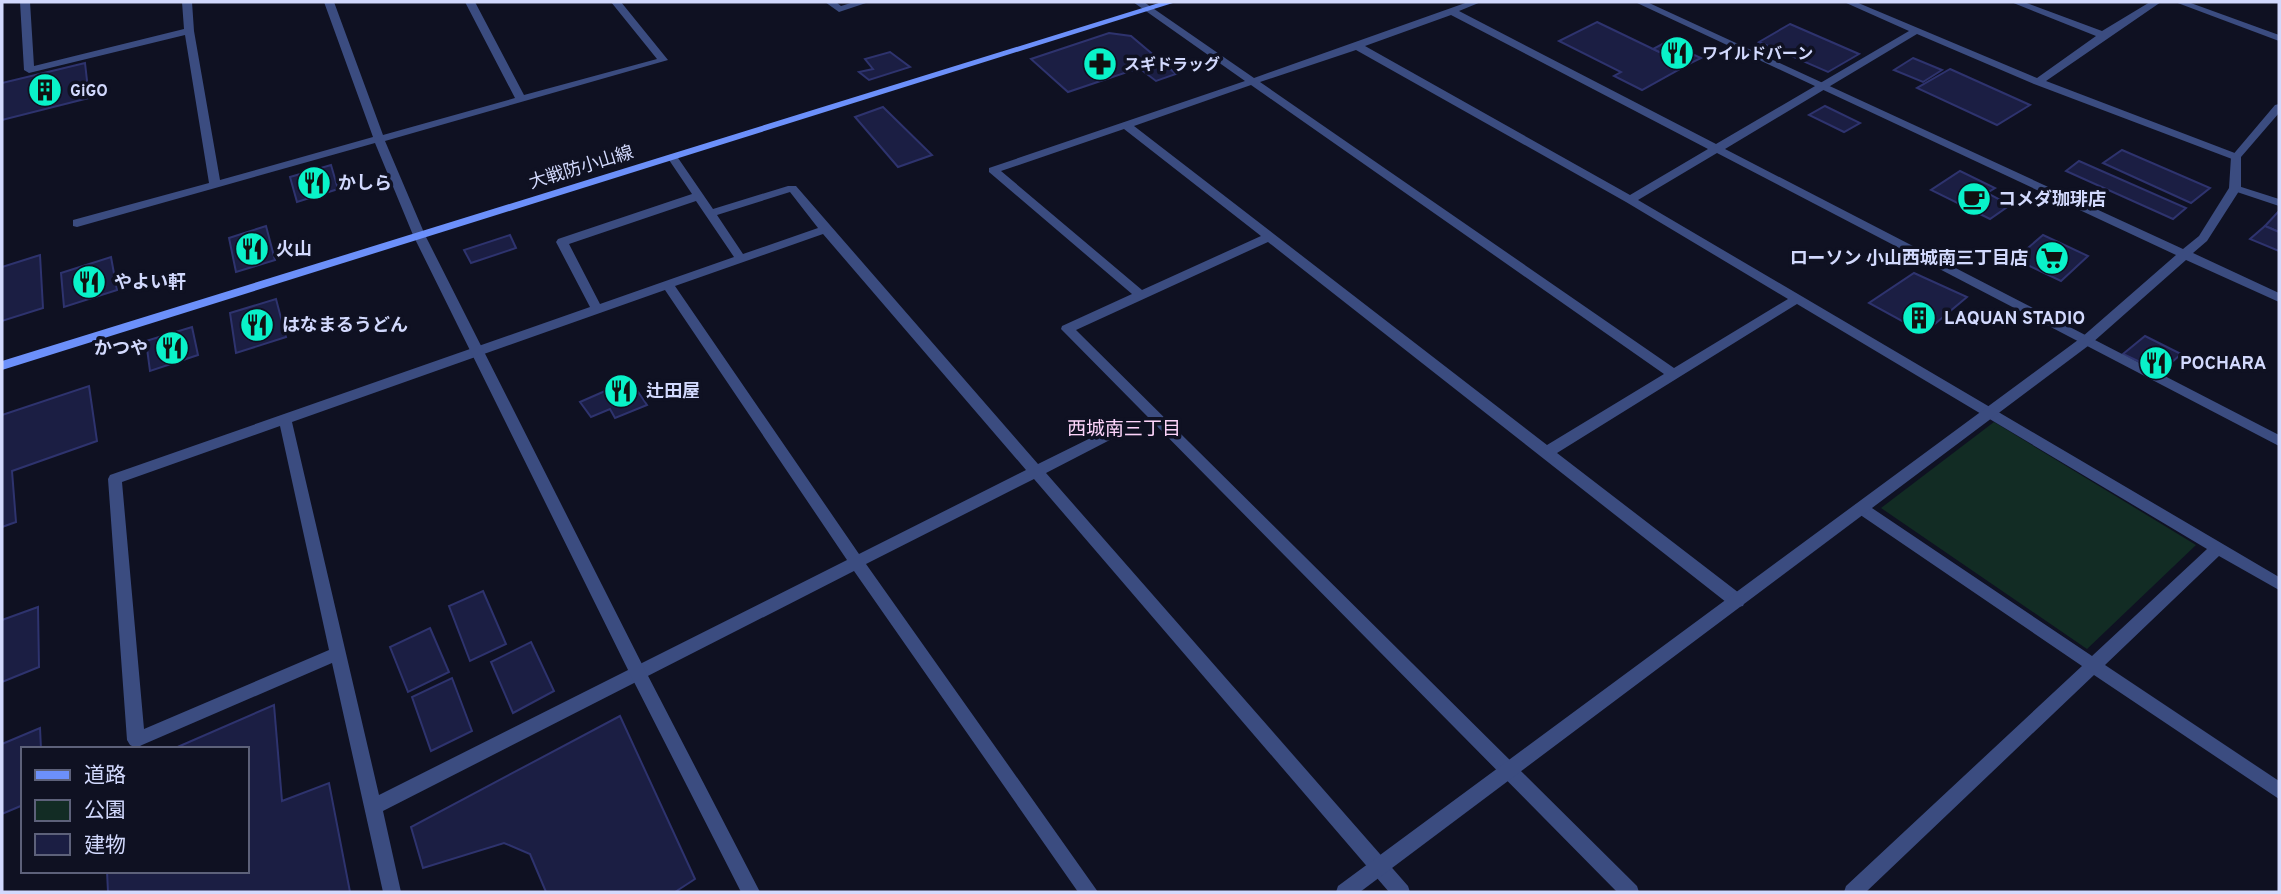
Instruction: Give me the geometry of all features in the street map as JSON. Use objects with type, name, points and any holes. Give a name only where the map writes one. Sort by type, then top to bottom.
[{"type":"main road","name":"大戦防小山線","points":[[2,366],[1171,2]]},
{"type":"street","points":[[25,2],[29,70],[189,31]]},
{"type":"street","points":[[187,2],[189,31],[215,185]]},
{"type":"street","points":[[329,2],[379,139],[419,235],[751,892]]},
{"type":"street","points":[[470,2],[520,98]]},
{"type":"street","points":[[77,223],[663,60],[616,2]]},
{"type":"street","points":[[830,2],[838,9],[864,2]]},
{"type":"street","points":[[1138,2],[1675,375]]},
{"type":"street","points":[[1140,295],[993,170],[1357,46],[1476,2]]},
{"type":"street","points":[[1640,2],[2279,298]]},
{"type":"street","points":[[1849,2],[2038,82],[2236,157]]},
{"type":"street","points":[[2016,2],[2103,35]]},
{"type":"street","points":[[2038,82],[2103,35],[2156,2]]},
{"type":"street","points":[[2180,2],[2279,38]]},
{"type":"street","points":[[1451,11],[2279,441]]},
{"type":"street","points":[[1630,200],[1916,31]]},
{"type":"street","points":[[1357,46],[1630,200],[2279,583]]},
{"type":"street","points":[[1345,892],[2087,340],[2186,255],[2217,220],[2235,188],[2236,157],[2279,107]]},
{"type":"street","points":[[1126,125],[1737,601]]},
{"type":"street","points":[[672,157],[741,258]]},
{"type":"street","points":[[710,214],[792,188],[1401,892]]},
{"type":"street","points":[[2235,188],[2279,204]]},
{"type":"street","points":[[597,309],[562,242],[698,196]]},
{"type":"street","points":[[339,653],[136,740],[115,479],[825,229]]},
{"type":"street","points":[[1268,237],[1066,329],[1630,892]]},
{"type":"street","points":[[668,285],[857,563],[1089,892]]},
{"type":"street","points":[[1547,452],[1797,299]]},
{"type":"street","points":[[285,420],[392,892]]},
{"type":"street","points":[[373,807],[639,675],[1130,424]]},
{"type":"street","points":[[1861,508],[2279,791]]},
{"type":"street","points":[[1853,892],[2219,547]]},
{"type":"green space","points":[[1994,422],[2196,545],[2087,649],[1881,508]]},
{"type":"building","points":[[1597,22],[1687,65],[1642,90],[1614,76],[1621,72],[1559,41]]},
{"type":"building","points":[[1790,24],[1859,54],[1828,72],[1759,42]]},
{"type":"building","name":"スギドラッグ","points":[[1109,33],[1131,36],[1176,74],[1156,81],[1139,68],[1068,92],[1031,59]]},
{"type":"building","name":"ワイルドバーン","points":[[1666,42],[1701,58],[1687,65],[1653,49]]},
{"type":"building","points":[[890,52],[910,67],[869,80],[859,72],[873,69],[865,59]]},
{"type":"building","points":[[1913,58],[1942,70],[1923,82],[1894,70]]},
{"type":"building","name":"GiGO","points":[[85,63],[89,98],[2,120],[2,83]]},
{"type":"building","points":[[1950,69],[2030,105],[1997,125],[1917,88]]},
{"type":"building","points":[[1825,106],[1860,123],[1844,132],[1809,115]]},
{"type":"building","points":[[883,107],[932,155],[898,167],[855,117]]},
{"type":"building","points":[[2122,150],[2210,188],[2191,203],[2103,163]]},
{"type":"building","points":[[2079,161],[2186,208],[2173,219],[2066,171]]},
{"type":"building","name":"かしら","points":[[331,165],[338,189],[297,202],[290,177]]},
{"type":"building","name":"コメダ珈琲店","points":[[1960,171],[1995,188],[1987,193],[2010,205],[1990,219],[1931,190]]},
{"type":"building","points":[[2279,212],[2279,232],[2265,226]]},
{"type":"building","name":"火山","points":[[266,226],[275,260],[236,272],[229,238]]},
{"type":"building","points":[[2265,226],[2279,232],[2279,251],[2250,239]]},
{"type":"building","points":[[510,235],[516,248],[471,263],[464,250]]},
{"type":"building","name":"ローソン 小山西城南三丁目店","points":[[2043,235],[2088,256],[2061,281],[2015,259]]},
{"type":"building","points":[[40,255],[43,308],[2,321],[2,267]]},
{"type":"building","name":"やよい軒","points":[[111,257],[117,290],[64,307],[61,273]]},
{"type":"building","name":"LAQUAN STADIO","points":[[1914,273],[1967,297],[1924,333],[1869,303]]},
{"type":"building","name":"はなまるうどん","points":[[276,299],[286,337],[236,353],[230,313]]},
{"type":"building","name":"かつや","points":[[192,327],[198,355],[150,371],[146,341]]},
{"type":"building","name":"POCHARA","points":[[2145,336],[2181,354],[2161,372],[2123,354]]},
{"type":"building","name":"辻田屋","points":[[630,380],[647,405],[615,418],[610,409],[591,417],[580,402]]},
{"type":"building","points":[[89,386],[97,441],[12,471],[16,522],[2,527],[2,415]]},
{"type":"building","points":[[483,591],[506,644],[470,661],[449,606]]},
{"type":"building","points":[[38,607],[39,667],[2,682],[2,620]]},
{"type":"building","points":[[430,628],[449,672],[408,692],[390,647]]},
{"type":"building","points":[[531,642],[554,691],[513,713],[491,662]]},
{"type":"building","points":[[452,678],[472,731],[431,751],[412,697]]},
{"type":"building","points":[[274,705],[282,801],[329,783],[350,892],[108,892],[107,873],[248,873],[248,747],[178,747]]},
{"type":"building","points":[[620,716],[695,879],[675,892],[546,892],[530,854],[504,843],[423,868],[411,827]]},
{"type":"building","points":[[40,728],[41,747],[21,747],[21,806],[2,814],[2,744]]},
{"type":"place","name":"ワイルドバーン","points":[[1677,53]]},
{"type":"place","name":"スギドラッグ","points":[[1100,64]]},
{"type":"place","name":"GiGO","points":[[45,90]]},
{"type":"place","name":"かしら","points":[[314,183]]},
{"type":"place","name":"コメダ珈琲店","points":[[1974,199]]},
{"type":"place","name":"火山","points":[[252,249]]},
{"type":"place","name":"ローソン 小山西城南三丁目店","points":[[2052,258]]},
{"type":"place","name":"やよい軒","points":[[89,282]]},
{"type":"place","name":"LAQUAN STADIO","points":[[1919,318]]},
{"type":"place","name":"はなまるうどん","points":[[257,325]]},
{"type":"place","name":"かつや","points":[[172,348]]},
{"type":"place","name":"POCHARA","points":[[2156,363]]},
{"type":"place","name":"辻田屋","points":[[621,391]]},
{"type":"district","name":"西城南三丁目","points":[[1124,428]]}]
